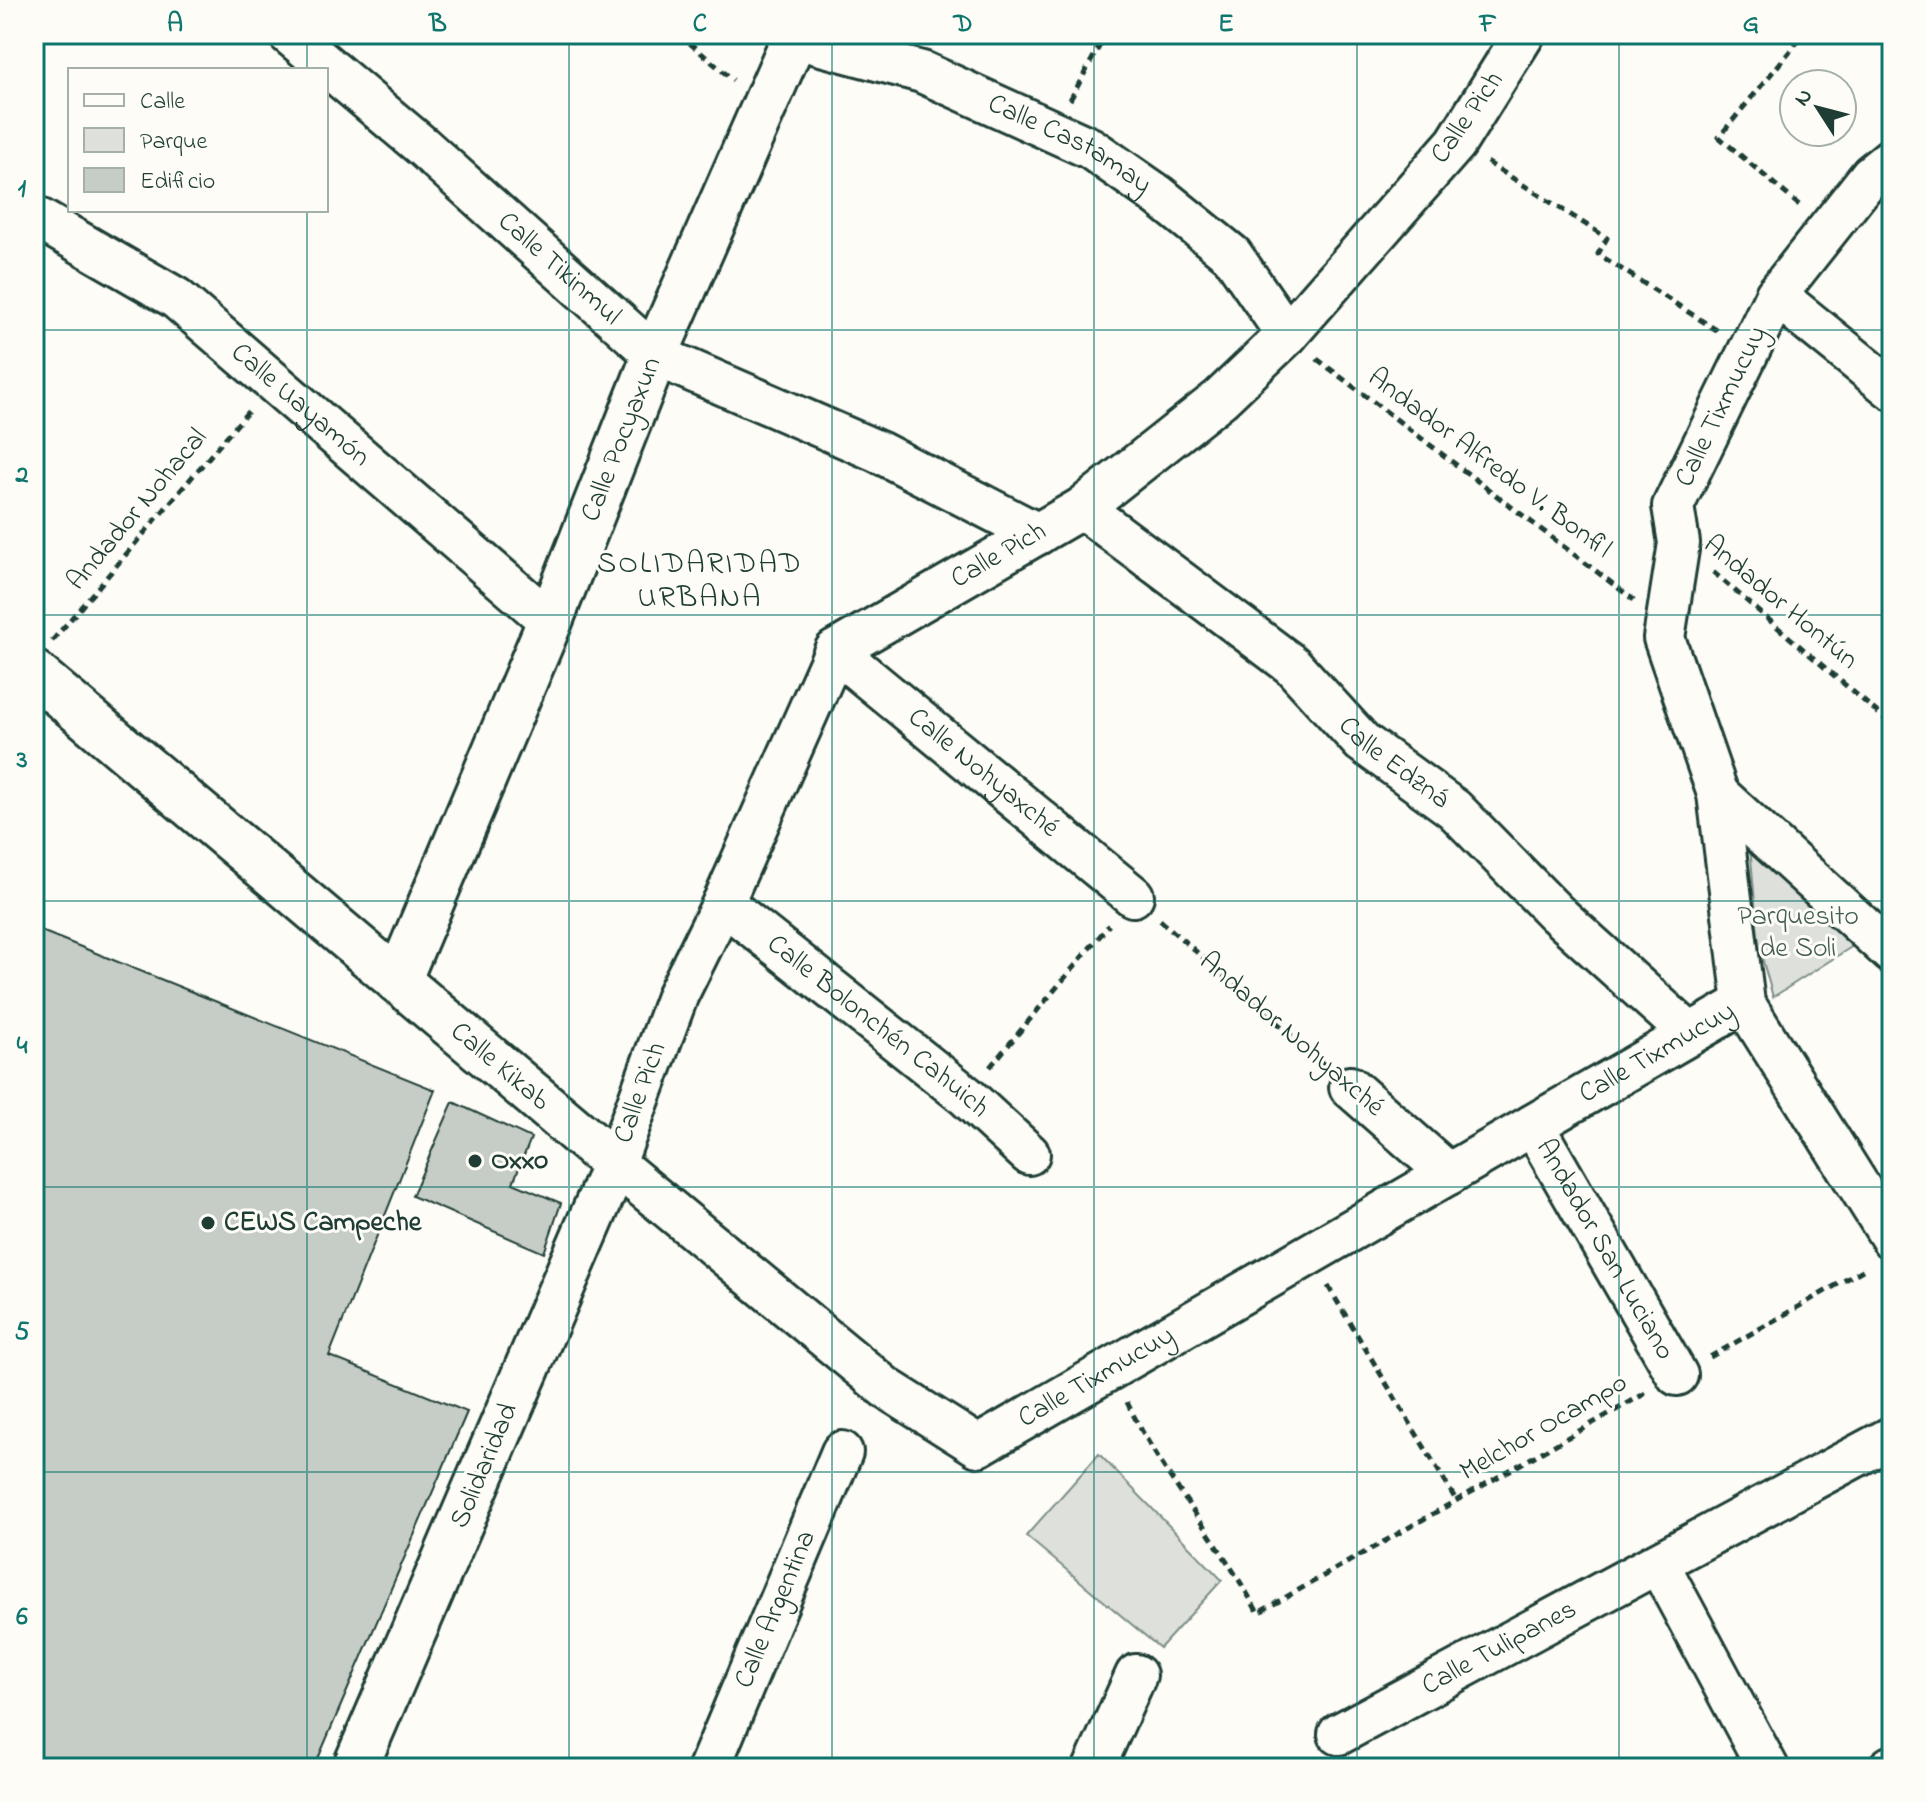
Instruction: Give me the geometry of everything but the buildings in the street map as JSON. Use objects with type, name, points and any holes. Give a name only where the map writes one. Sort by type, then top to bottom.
[{"type":"street","name":"Calle Tikinmul","points":[[289,34],[422,146],[655,355],[879,452],[1038,534]]},
{"type":"street","name":"Calle Pich","points":[[615,1164],[678,994],[723,903],[835,651],[1082,508],[1221,398],[1287,335],[1456,143],[1524,34]]},
{"type":"street","name":"Calle Pocyaxun","points":[[398,981],[550,621],[655,355],[796,36]]},
{"type":"street","name":"Calle Castamay","points":[[796,36],[922,72],[1090,148],[1159,196],[1232,255],[1287,335]]},
{"type":"street","name":"Calle Tixmucuy","points":[[978,1446],[1744,1003],[1718,794],[1664,638],[1679,543],[1673,506],[1776,295],[1871,175],[1892,158]]},
{"type":"street","name":"Calle Uayamón","points":[[34,216],[176,298],[550,621]]},
{"type":"street","points":[[1776,295],[1892,389]]},
{"type":"street","name":"Calle Edzná","points":[[1082,508],[1292,665],[1362,742],[1454,809],[1556,913],[1690,1034]]},
{"type":"street","name":"Calle Nohyaxché","points":[[835,651],[1133,896]]},
{"type":"street","name":"Calle Kikab","points":[[39,662],[398,981],[615,1164],[886,1388],[978,1446]]},
{"type":"street","points":[[1718,794],[1892,953]]},
{"type":"street","name":"Calle Bolonchén Cahuich","points":[[723,903],[966,1096],[1029,1154]]},
{"type":"street","points":[[1744,1003],[1885,1250]]},
{"type":"street","name":"Andador Nohyaxché","points":[[1350,1087],[1449,1174]]},
{"type":"street","name":"Andador San Luciano","points":[[1533,1125],[1677,1375]]},
{"type":"street","name":"Solidaridad","points":[[355,1768],[615,1164]]},
{"type":"street","name":"Calle Tulipanes","points":[[1339,1734],[1892,1437]]},
{"type":"street","name":"Calle Argentina","points":[[709,1768],[842,1452]]},
{"type":"street","points":[[1658,1563],[1768,1768]]},
{"type":"street","points":[[1094,1768],[1136,1675]]},
{"type":"path","points":[[679,34],[765,106]]},
{"type":"path","points":[[1053,130],[1106,34]]},
{"type":"path","points":[[1804,34],[1719,137],[1828,230]]},
{"type":"path","points":[[1456,143],[1607,238],[1598,254],[1749,351]]},
{"type":"path","name":"Andador Alfredo V. Bonfil","points":[[1287,335],[1666,625]]},
{"type":"path","name":"Andador Nohacal","points":[[39,662],[272,383]]},
{"type":"path","name":"Andador Hontún","points":[[1679,543],[1892,725]]},
{"type":"path","points":[[966,1096],[1133,896]]},
{"type":"path","name":"Andador Nohyaxché","points":[[1133,896],[1350,1087]]},
{"type":"path","name":"Melchor Ocampo","points":[[1111,1368],[1140,1430],[1231,1562],[1258,1613],[1677,1375],[1885,1250]]},
{"type":"path","points":[[1308,1254],[1457,1500]]},
{"type":"green space","name":"Parquesito de Soli","points":[[1750,847],[1867,937],[1773,997],[1759,947]]},
{"type":"green space","points":[[1099,1454],[1222,1580],[1160,1648],[1026,1536]]},
{"type":"place","name":"Oxxo","points":[[475,1161]]},
{"type":"place","name":"CEWS Campeche","points":[[208,1223]]},
{"type":"district","name":"SOLIDARIDAD URBANA","points":[[700,582]]}]
